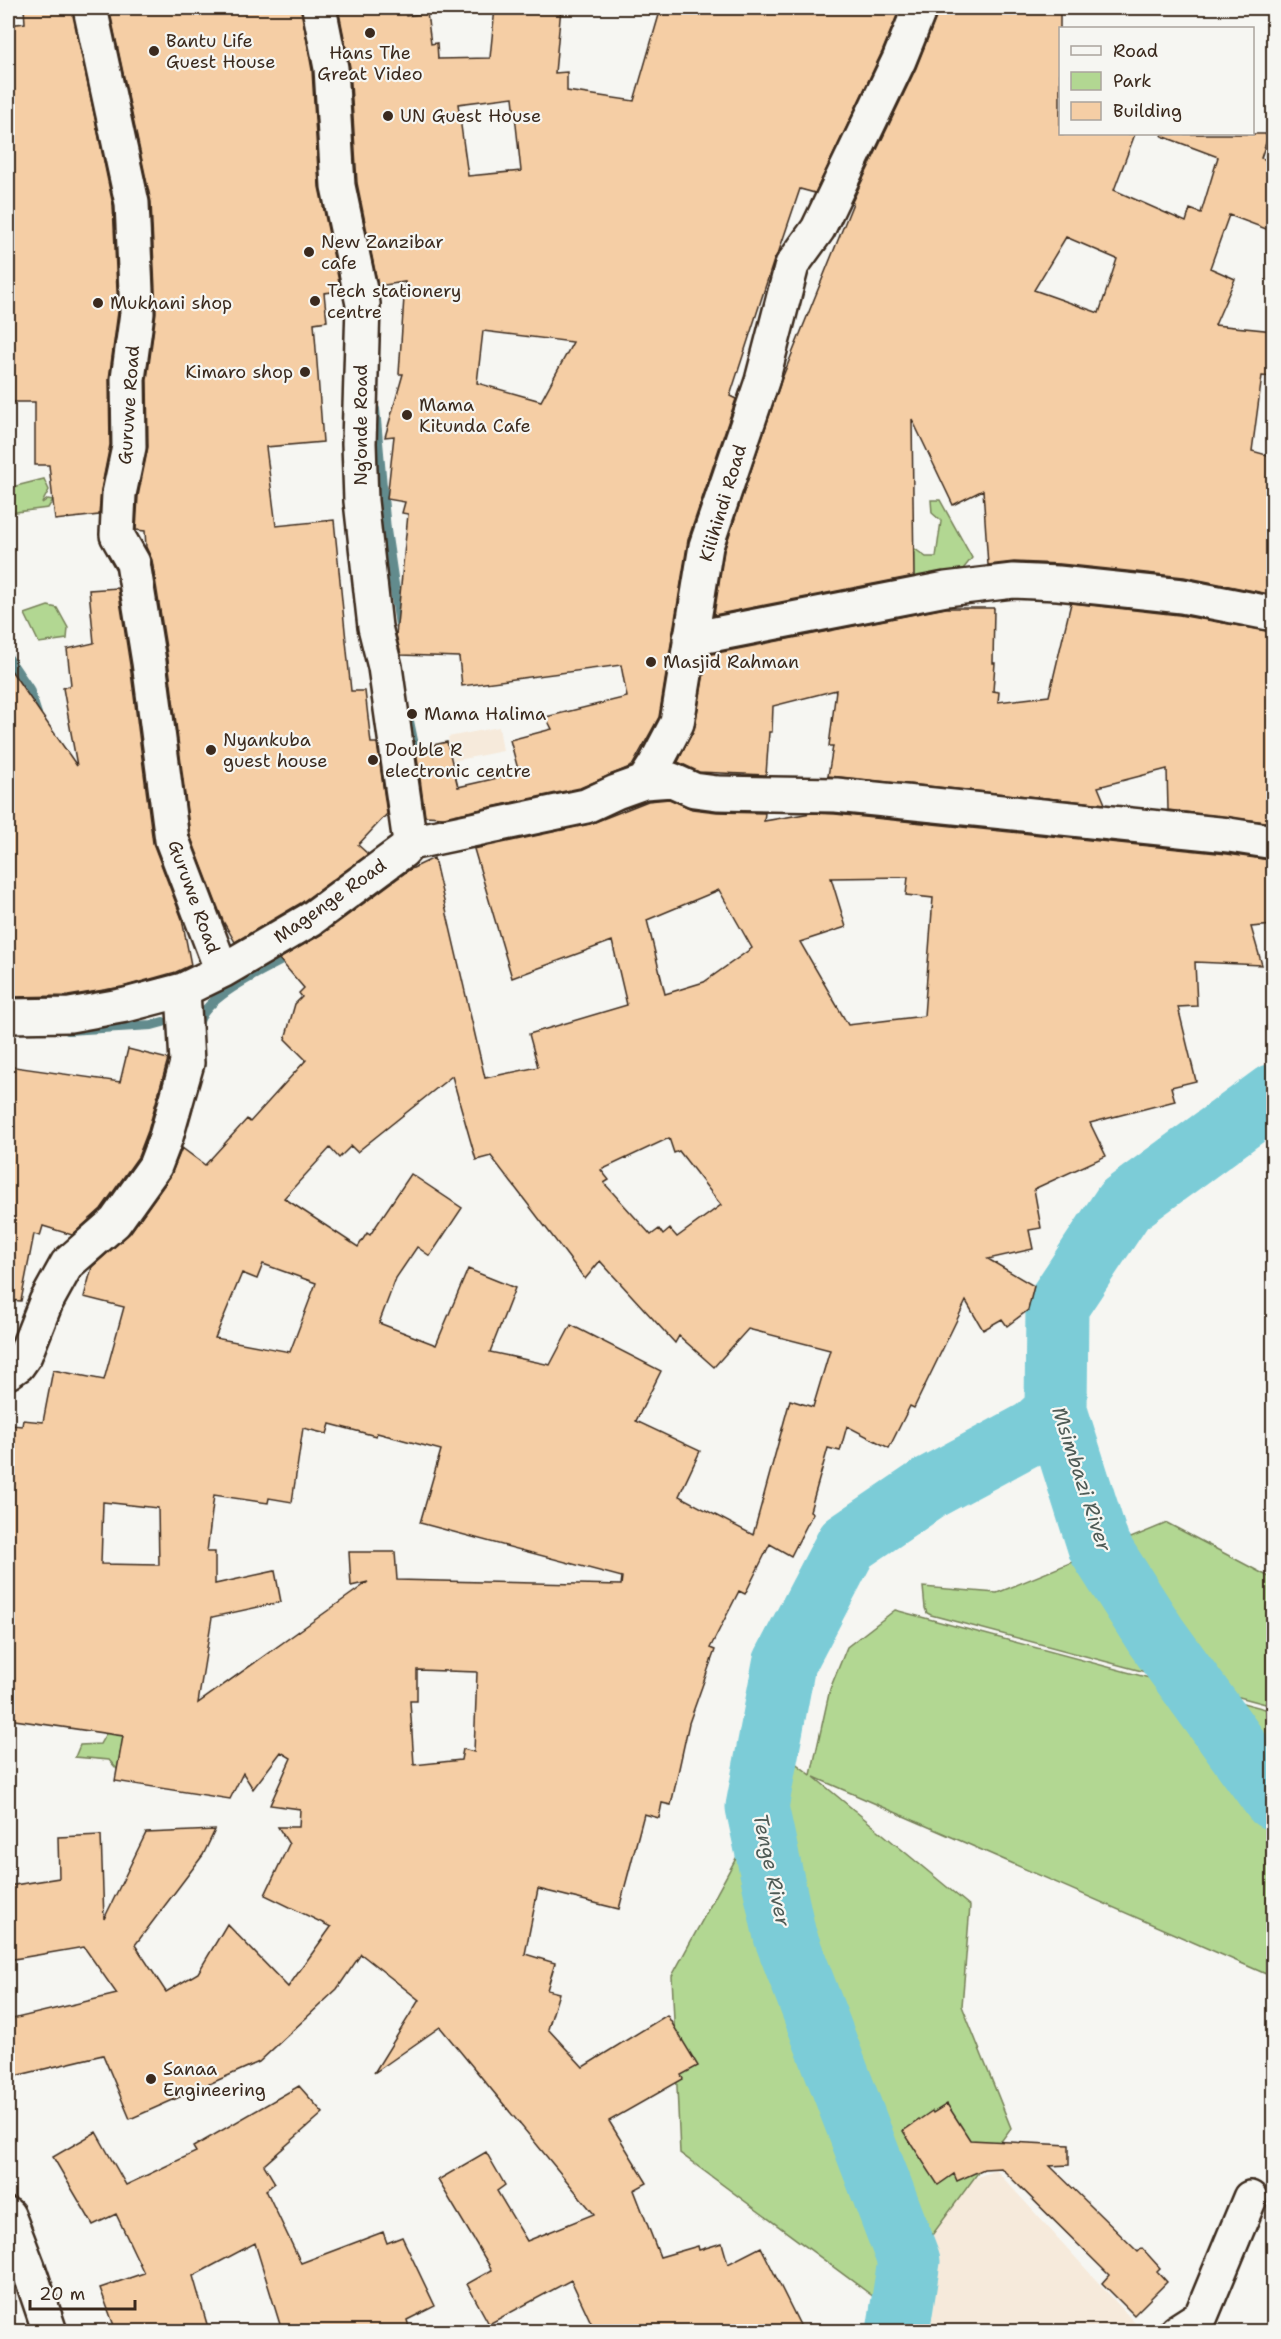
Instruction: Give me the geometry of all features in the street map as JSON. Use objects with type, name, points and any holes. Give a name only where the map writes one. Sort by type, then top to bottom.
[{"type":"street","name":"Guruwe Road","points":[[90,8],[132,203],[137,313],[128,378],[129,447],[119,494],[117,535],[133,563],[149,662],[172,840],[222,971]]},
{"type":"street","name":"Ng'onde Road","points":[[319,8],[331,68],[338,186],[363,304],[359,443],[361,501],[375,627],[385,667],[410,843]]},
{"type":"street","name":"Kilihindi Road","points":[[644,782],[677,723],[706,546],[762,381],[792,265],[818,229],[899,60],[920,8]]},
{"type":"street","points":[[690,639],[946,589],[1013,581],[1058,583],[1182,596],[1274,614]]},
{"type":"street","points":[[410,843],[586,806],[644,782],[672,780],[694,790],[717,793],[836,795],[1229,835],[1274,842]]},
{"type":"street","name":"Magenge Road","points":[[8,1016],[70,1015],[126,1005],[183,990],[222,971],[311,919],[403,851],[410,843]]},
{"type":"street","points":[[8,1372],[18,1365],[25,1355],[46,1302],[67,1264],[115,1222],[155,1166],[166,1137],[187,1063],[183,990]]},
{"type":"street","points":[[1176,2331],[1201,2316],[1250,2198]]},
{"type":"street","points":[[8,2215],[50,2331]]},
{"type":"shaded area","points":[[499,727],[503,751],[453,761],[448,737]]},
{"type":"shaded area","points":[[996,2170],[1136,2324],[1127,2332],[909,2332],[922,2198]]},
{"type":"green space","points":[[44,479],[49,490],[42,503],[48,499],[53,500],[48,508],[8,513],[13,505],[8,488]]},
{"type":"green space","points":[[931,500],[940,500],[972,558],[954,580],[897,585],[892,572],[907,543],[926,557],[936,557],[941,521],[932,513]]},
{"type":"green space","points":[[48,606],[57,608],[68,628],[67,639],[39,643],[25,614]]},
{"type":"green space","points":[[1167,1523],[1273,1579],[1273,1706],[931,1615],[925,1608],[923,1587],[997,1593]]},
{"type":"green space","points":[[895,1610],[1273,1711],[1273,1977],[814,1777],[970,1906],[962,2006],[1011,2128],[882,2303],[680,2153],[672,1976],[790,1759],[811,1775],[830,1689],[847,1647]]},
{"type":"green space","points":[[138,1718],[123,1776],[109,1760],[75,1757],[80,1745],[100,1744],[109,1728]]},
{"type":"building","points":[[24,8],[72,8],[113,205],[118,312],[109,379],[110,445],[101,490],[99,515],[55,520],[49,465],[35,465],[35,402],[8,402],[8,25],[25,23]]},
{"type":"building","points":[[109,8],[301,8],[312,70],[319,187],[341,291],[324,293],[327,321],[314,323],[323,442],[266,447],[276,526],[334,520],[351,691],[365,691],[371,743],[377,743],[387,814],[358,845],[368,854],[301,903],[235,942],[223,921],[190,835],[168,660],[152,560],[146,547],[145,531],[136,530],[138,496],[148,447],[147,380],[156,312],[151,202]]},
{"type":"building","points":[[338,8],[405,8],[406,16],[427,13],[431,44],[437,43],[438,59],[490,58],[495,8],[561,8],[555,73],[567,72],[567,91],[634,101],[661,8],[900,8],[882,52],[815,193],[800,189],[774,260],[730,396],[736,399],[688,540],[659,717],[632,766],[580,788],[444,817],[425,816],[416,749],[447,742],[458,787],[519,773],[510,740],[552,729],[546,717],[627,697],[621,665],[462,686],[459,657],[401,655],[396,635],[408,514],[402,513],[405,502],[387,499],[394,436],[385,437],[403,374],[399,374],[405,282],[378,286],[357,183],[350,67]],"holes":[[[513,97],[521,171],[468,176],[458,104]],[[483,331],[573,342],[541,401],[477,383]]]},
{"type":"building","points":[[938,8],[1060,8],[1059,135],[1135,135],[1114,190],[1186,222],[1190,209],[1201,213],[1218,157],[1162,135],[1269,134],[1261,158],[1274,162],[1274,232],[1229,215],[1210,268],[1235,279],[1215,325],[1274,331],[1274,377],[1262,376],[1252,451],[1274,457],[1274,595],[1184,577],[1060,564],[1014,562],[988,565],[983,490],[953,505],[912,419],[914,576],[714,615],[724,551],[781,381],[852,202],[916,68]],"holes":[[[1066,237],[1117,259],[1099,313],[1034,290]]]},
{"type":"building","points":[[118,588],[153,843],[182,919],[191,965],[176,972],[122,987],[68,996],[8,997],[8,666],[77,766],[63,688],[71,685],[67,649],[94,643],[89,590]]},
{"type":"building","points":[[1071,603],[1179,615],[1274,632],[1274,823],[1168,810],[1167,769],[1098,787],[1105,804],[828,776],[833,746],[829,746],[836,690],[773,706],[766,775],[699,772],[678,762],[695,726],[707,655],[946,608],[994,608],[993,691],[999,692],[998,702],[1049,696]]},
{"type":"building","points":[[669,799],[692,809],[765,813],[764,821],[811,813],[835,814],[1270,860],[1274,893],[1274,925],[1251,927],[1262,965],[1195,962],[1197,1006],[1178,1007],[1196,1081],[1171,1087],[1175,1101],[1090,1123],[1106,1156],[1034,1189],[1041,1228],[1029,1230],[1033,1249],[988,1259],[1034,1286],[1028,1310],[1007,1326],[1002,1319],[983,1330],[966,1301],[914,1408],[910,1406],[889,1448],[847,1426],[840,1451],[828,1448],[810,1511],[813,1513],[791,1556],[770,1544],[745,1594],[739,1591],[710,1648],[715,1650],[689,1723],[671,1805],[662,1803],[659,1818],[644,1814],[619,1909],[538,1889],[525,1954],[555,1963],[547,1990],[559,1993],[548,2029],[583,2067],[667,2015],[698,2066],[681,2075],[683,2079],[609,2121],[647,2183],[634,2190],[660,2257],[698,2246],[699,2250],[722,2243],[728,2264],[761,2247],[803,2331],[595,2331],[571,2280],[489,2324],[467,2284],[492,2270],[438,2180],[486,2152],[505,2185],[497,2191],[527,2241],[594,2214],[440,2027],[374,2073],[419,2000],[361,1954],[337,1989],[259,2062],[130,2119],[103,2055],[15,2076],[8,2044],[8,2020],[117,1994],[84,1947],[8,1960],[8,1886],[59,1878],[58,1837],[101,1835],[104,1919],[146,1833],[215,1830],[203,1855],[135,1945],[166,1992],[198,1973],[227,1924],[288,1987],[331,1927],[265,1895],[289,1844],[278,1827],[299,1827],[300,1809],[270,1805],[291,1758],[281,1752],[253,1789],[243,1773],[230,1799],[115,1781],[123,1736],[8,1719],[8,1456],[11,1425],[22,1426],[23,1420],[43,1422],[53,1370],[104,1380],[124,1307],[84,1297],[92,1267],[130,1233],[170,1177],[182,1148],[205,1165],[247,1119],[250,1122],[306,1060],[285,1039],[295,1004],[302,997],[299,993],[304,988],[279,959],[322,934],[409,870],[434,858],[485,1078],[538,1067],[529,1034],[627,1005],[612,941],[512,978],[474,849],[590,824],[648,801]],"holes":[[[908,877],[906,895],[933,898],[924,1016],[848,1025],[800,942],[846,927],[831,878]],[[719,890],[752,948],[704,982],[665,994],[647,920]],[[452,1076],[476,1160],[491,1156],[585,1279],[600,1261],[675,1343],[679,1336],[714,1367],[748,1329],[830,1350],[813,1407],[790,1400],[753,1535],[679,1496],[700,1451],[636,1421],[661,1371],[571,1325],[550,1365],[490,1352],[515,1288],[468,1269],[436,1345],[379,1323],[396,1278],[417,1247],[430,1256],[462,1208],[411,1174],[370,1235],[367,1233],[358,1247],[284,1198],[330,1148],[339,1158],[351,1146],[357,1152]],[[669,1138],[674,1153],[679,1151],[721,1205],[677,1237],[670,1229],[663,1235],[659,1229],[651,1235],[604,1183],[609,1180],[601,1170]],[[263,1264],[316,1283],[290,1352],[215,1338],[242,1273],[257,1279]],[[330,1424],[376,1436],[377,1433],[441,1450],[420,1523],[622,1577],[621,1585],[397,1580],[395,1552],[349,1552],[351,1586],[368,1582],[198,1703],[212,1617],[281,1602],[275,1571],[215,1584],[215,1552],[207,1552],[214,1495],[268,1503],[269,1498],[292,1502],[303,1428],[327,1434]],[[103,1502],[158,1508],[159,1565],[101,1564]],[[417,1670],[477,1672],[474,1752],[463,1749],[461,1760],[414,1765],[410,1701],[417,1701]]]},
{"type":"building","points":[[128,1049],[168,1059],[148,1131],[138,1157],[101,1209],[72,1235],[43,1226],[40,1236],[34,1234],[21,1301],[8,1300],[8,1066],[120,1082]]},
{"type":"building","points":[[299,2086],[323,2113],[264,2165],[275,2183],[266,2190],[301,2263],[383,2232],[387,2243],[402,2237],[435,2306],[407,2320],[410,2331],[282,2331],[255,2243],[193,2276],[209,2331],[116,2331],[100,2288],[144,2273],[116,2214],[93,2225],[53,2157],[96,2132],[126,2185],[196,2152],[193,2147]]},
{"type":"building","points":[[947,2104],[970,2140],[1069,2145],[1069,2165],[1050,2166],[1138,2252],[1142,2248],[1160,2268],[1157,2271],[1167,2282],[1134,2315],[1102,2283],[1109,2275],[1001,2168],[984,2169],[957,2181],[954,2174],[938,2185],[903,2131],[932,2111],[933,2113]]},
{"type":"waterway","points":[[375,409],[386,530],[400,625]]},
{"type":"waterway","points":[[680,562],[695,530]]},
{"type":"waterway","points":[[679,619],[680,581]]},
{"type":"waterway","points":[[8,658],[29,689],[37,714]]},
{"type":"waterway","points":[[409,721],[421,779]]},
{"type":"waterway","points":[[306,945],[337,922],[350,907]]},
{"type":"waterway","points":[[197,1029],[201,1017],[221,995],[293,954]]},
{"type":"waterway","points":[[68,1030],[152,1025],[163,1022]]},
{"type":"waterway","name":"Msimbazi River","points":[[1274,1095],[1124,1205],[1057,1306],[1056,1411],[1099,1547],[1156,1636],[1274,1799]]},
{"type":"waterway","name":"Tenge River","points":[[898,2332],[909,2261],[785,1936],[757,1807],[784,1664],[847,1544],[931,1487],[1035,1431],[1056,1411]]},
{"type":"place","name":"Hans The Great Video","points":[[370,33]]},
{"type":"place","name":"Bantu Life Guest House","points":[[154,51]]},
{"type":"place","name":"UN Guest House","points":[[388,116]]},
{"type":"place","name":"New Zanzibar cafe","points":[[309,252]]},
{"type":"place","name":"Tech stationery centre","points":[[315,301]]},
{"type":"place","name":"Mukhani shop","points":[[98,303]]},
{"type":"place","name":"Kimaro shop","points":[[305,372]]},
{"type":"place","name":"Mama Kitunda Cafe","points":[[407,415]]},
{"type":"place","name":"Masjid Rahman","points":[[651,662]]},
{"type":"place","name":"Mama Halima","points":[[412,714]]},
{"type":"place","name":"Nyankuba guest house","points":[[211,750]]},
{"type":"place","name":"Double R electronic centre","points":[[373,760]]},
{"type":"place","name":"Sanaa Engineering","points":[[151,2079]]}]
